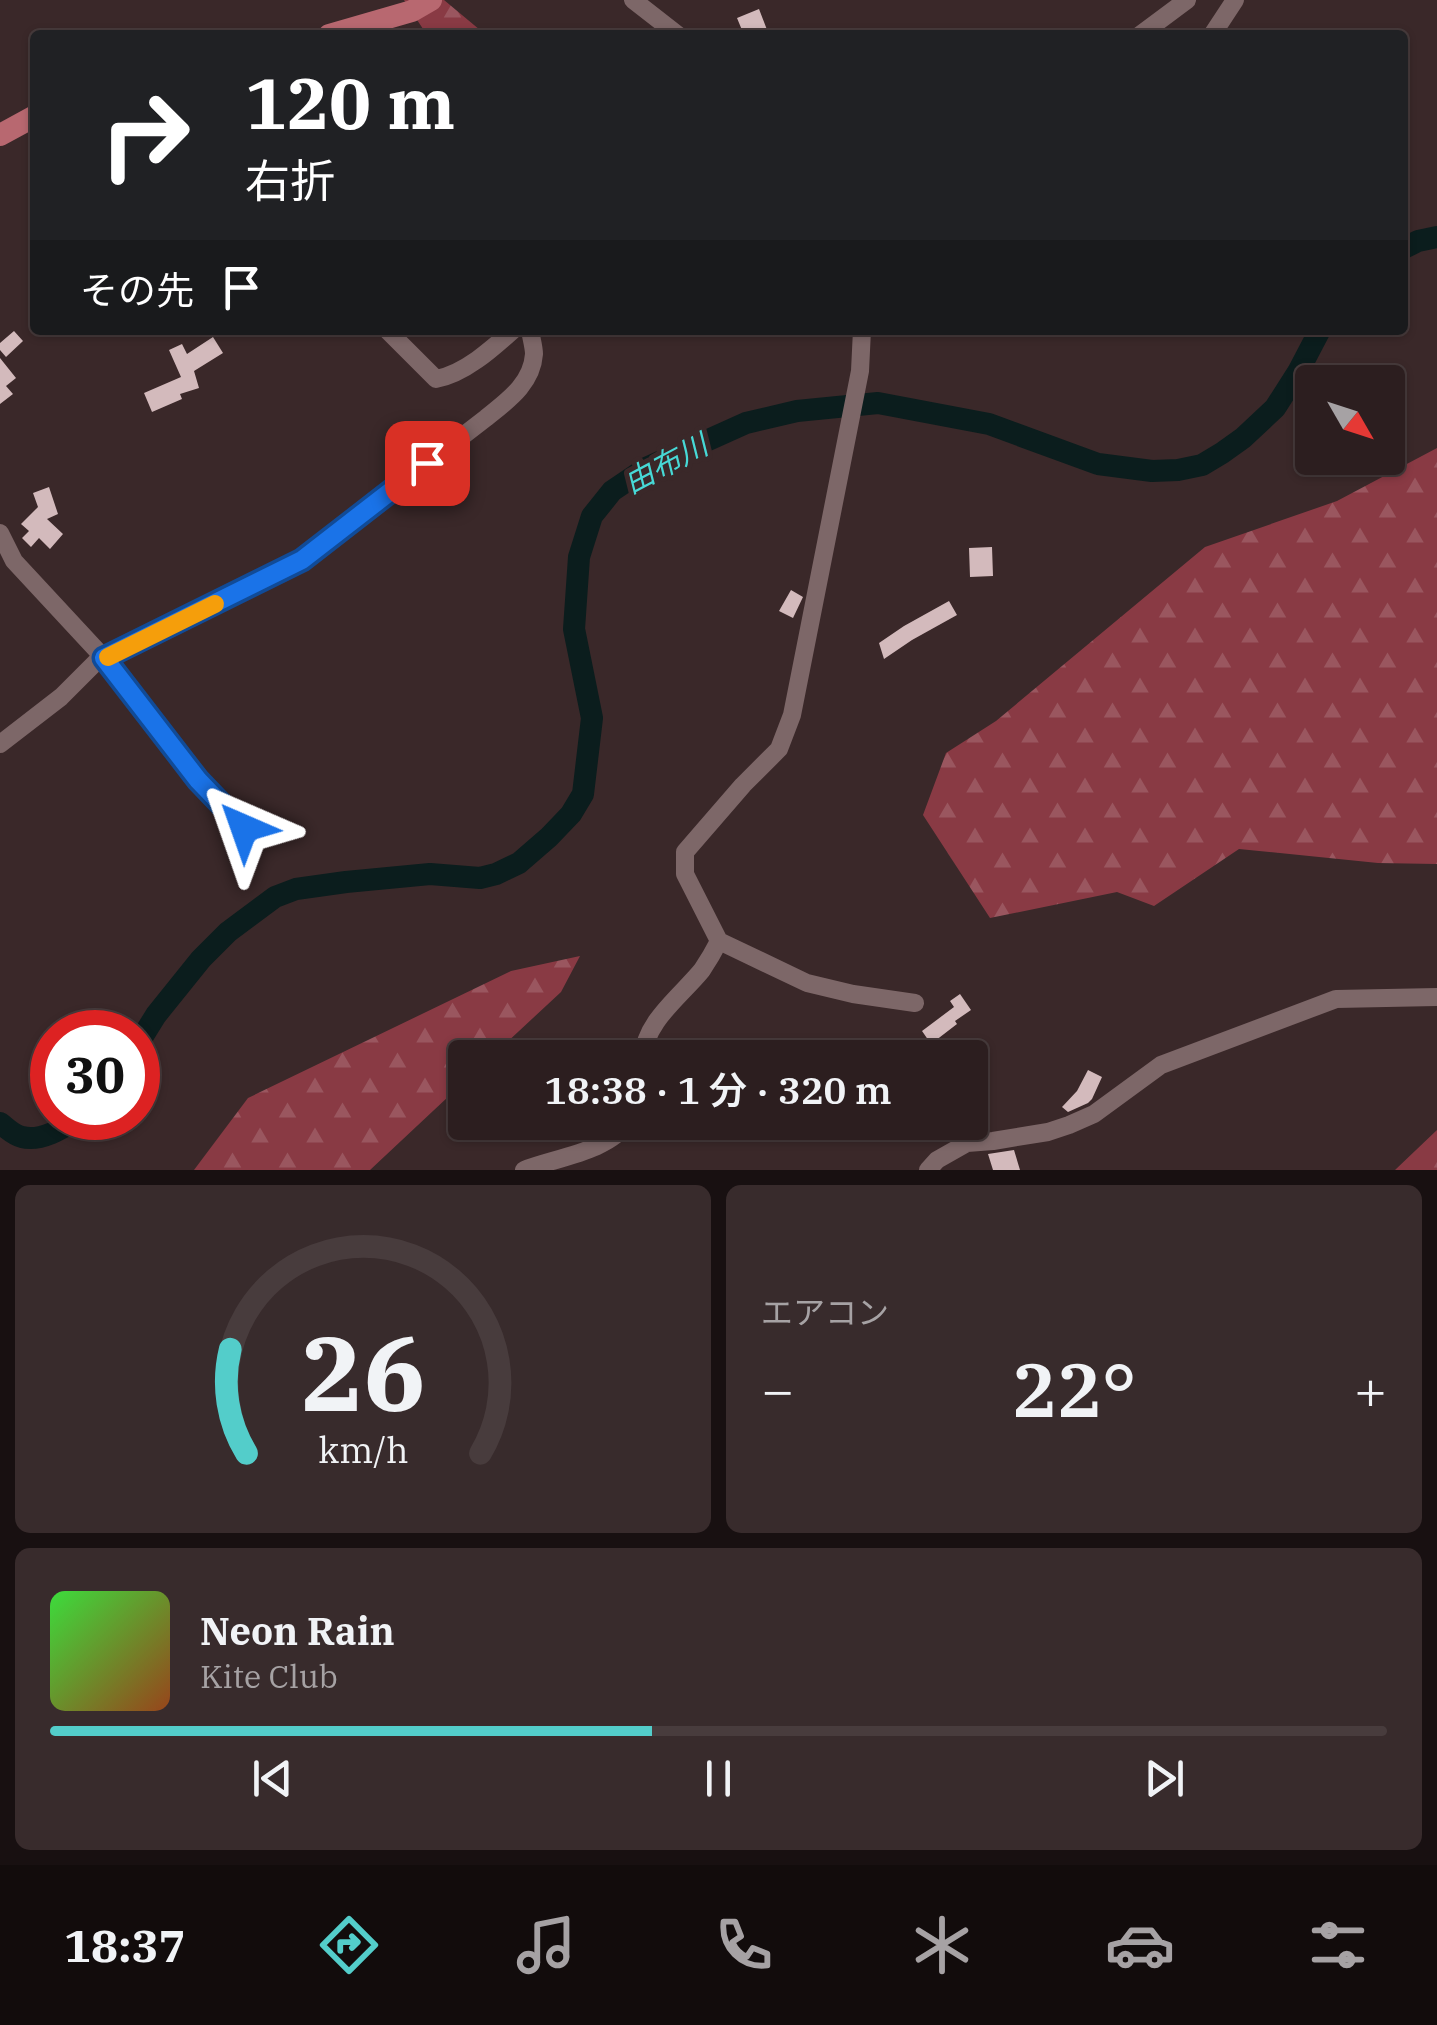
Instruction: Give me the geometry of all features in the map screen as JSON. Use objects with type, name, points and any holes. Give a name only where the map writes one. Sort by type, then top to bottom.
[{"type":"main road","points":[[346,30],[412,11],[431,0]]},
{"type":"main road","points":[[0,135],[30,119]]},
{"type":"street","points":[[633,0],[672,30]]},
{"type":"street","points":[[1147,30],[1187,0]]},
{"type":"street","points":[[1216,30],[1235,0]]},
{"type":"street","points":[[391,335],[436,378],[447,377],[507,335]]},
{"type":"street","points":[[0,744],[61,697],[103,657],[302,560],[516,394],[528,376],[534,354],[531,335]]},
{"type":"street","points":[[862,335],[860,371],[792,715],[779,748],[685,852],[686,874],[719,941],[807,983],[915,1003]]},
{"type":"street","points":[[0,533],[14,561],[103,657],[198,780],[244,828]]},
{"type":"street","points":[[646,1040],[653,1026],[704,967],[719,941]]},
{"type":"street","points":[[928,1170],[937,1160],[967,1143],[993,1142],[1070,1126],[1094,1114],[1161,1065],[1336,999],[1437,996]]},
{"type":"street","points":[[524,1170],[610,1140]]},
{"type":"green space","points":[[404,0],[444,0],[480,30],[424,30]]},
{"type":"green space","points":[[1437,448],[1437,864],[1378,863],[1239,849],[1154,906],[1117,892],[990,918],[923,815],[946,753],[996,721],[1205,547],[1337,501],[1386,475],[1405,475],[1405,465]]},
{"type":"green space","points":[[580,956],[561,992],[509,1040],[448,1040],[448,1097],[370,1170],[194,1170],[248,1098],[511,971]]},
{"type":"green space","points":[[1437,1130],[1437,1170],[1395,1170]]},
{"type":"building","points":[[759,9],[767,30],[742,30],[737,18]]},
{"type":"building","points":[[14,331],[23,341],[6,357],[0,343]]},
{"type":"building","points":[[213,337],[223,353],[194,371],[199,388],[180,394],[182,399],[152,412],[144,393],[181,377],[169,350],[182,344],[187,354]]},
{"type":"building","points":[[0,358],[16,378],[6,386],[13,394],[0,404]]},
{"type":"building","points":[[49,487],[58,514],[47,519],[63,534],[50,549],[39,538],[31,547],[22,538],[29,531],[21,524],[38,507],[33,493]]},
{"type":"building","points":[[992,547],[993,576],[970,577],[969,548]]},
{"type":"building","points":[[791,590],[803,597],[793,618],[779,611]]},
{"type":"building","points":[[949,601],[957,615],[884,659],[879,643]]},
{"type":"building","points":[[960,994],[971,1010],[936,1040],[928,1040],[922,1031],[954,1007],[950,1001]]},
{"type":"building","points":[[1088,1070],[1102,1077],[1092,1099],[1068,1112],[1062,1107],[1077,1091]]},
{"type":"building","points":[[1014,1150],[1020,1170],[993,1170],[988,1154]]},
{"type":"waterway","name":"由布川","points":[[1408,246],[1437,237]]},
{"type":"waterway","name":"由布川","points":[[160,1010],[228,932],[275,897],[296,889],[346,882],[430,874],[480,878],[496,874],[519,863],[571,814],[583,794],[592,718],[574,629],[579,557],[592,516],[612,491],[646,468],[746,423],[797,411],[878,403],[989,424],[1098,464],[1178,470],[1202,465],[1222,453],[1275,408],[1317,335]]},
{"type":"waterway","name":"由布川","points":[[0,1123],[16,1135],[30,1138]]},
{"type":"slow traffic","points":[[108,657],[215,604]]},
{"type":"route","points":[[244,828],[198,780],[104,658],[302,560],[427,463]]}]
